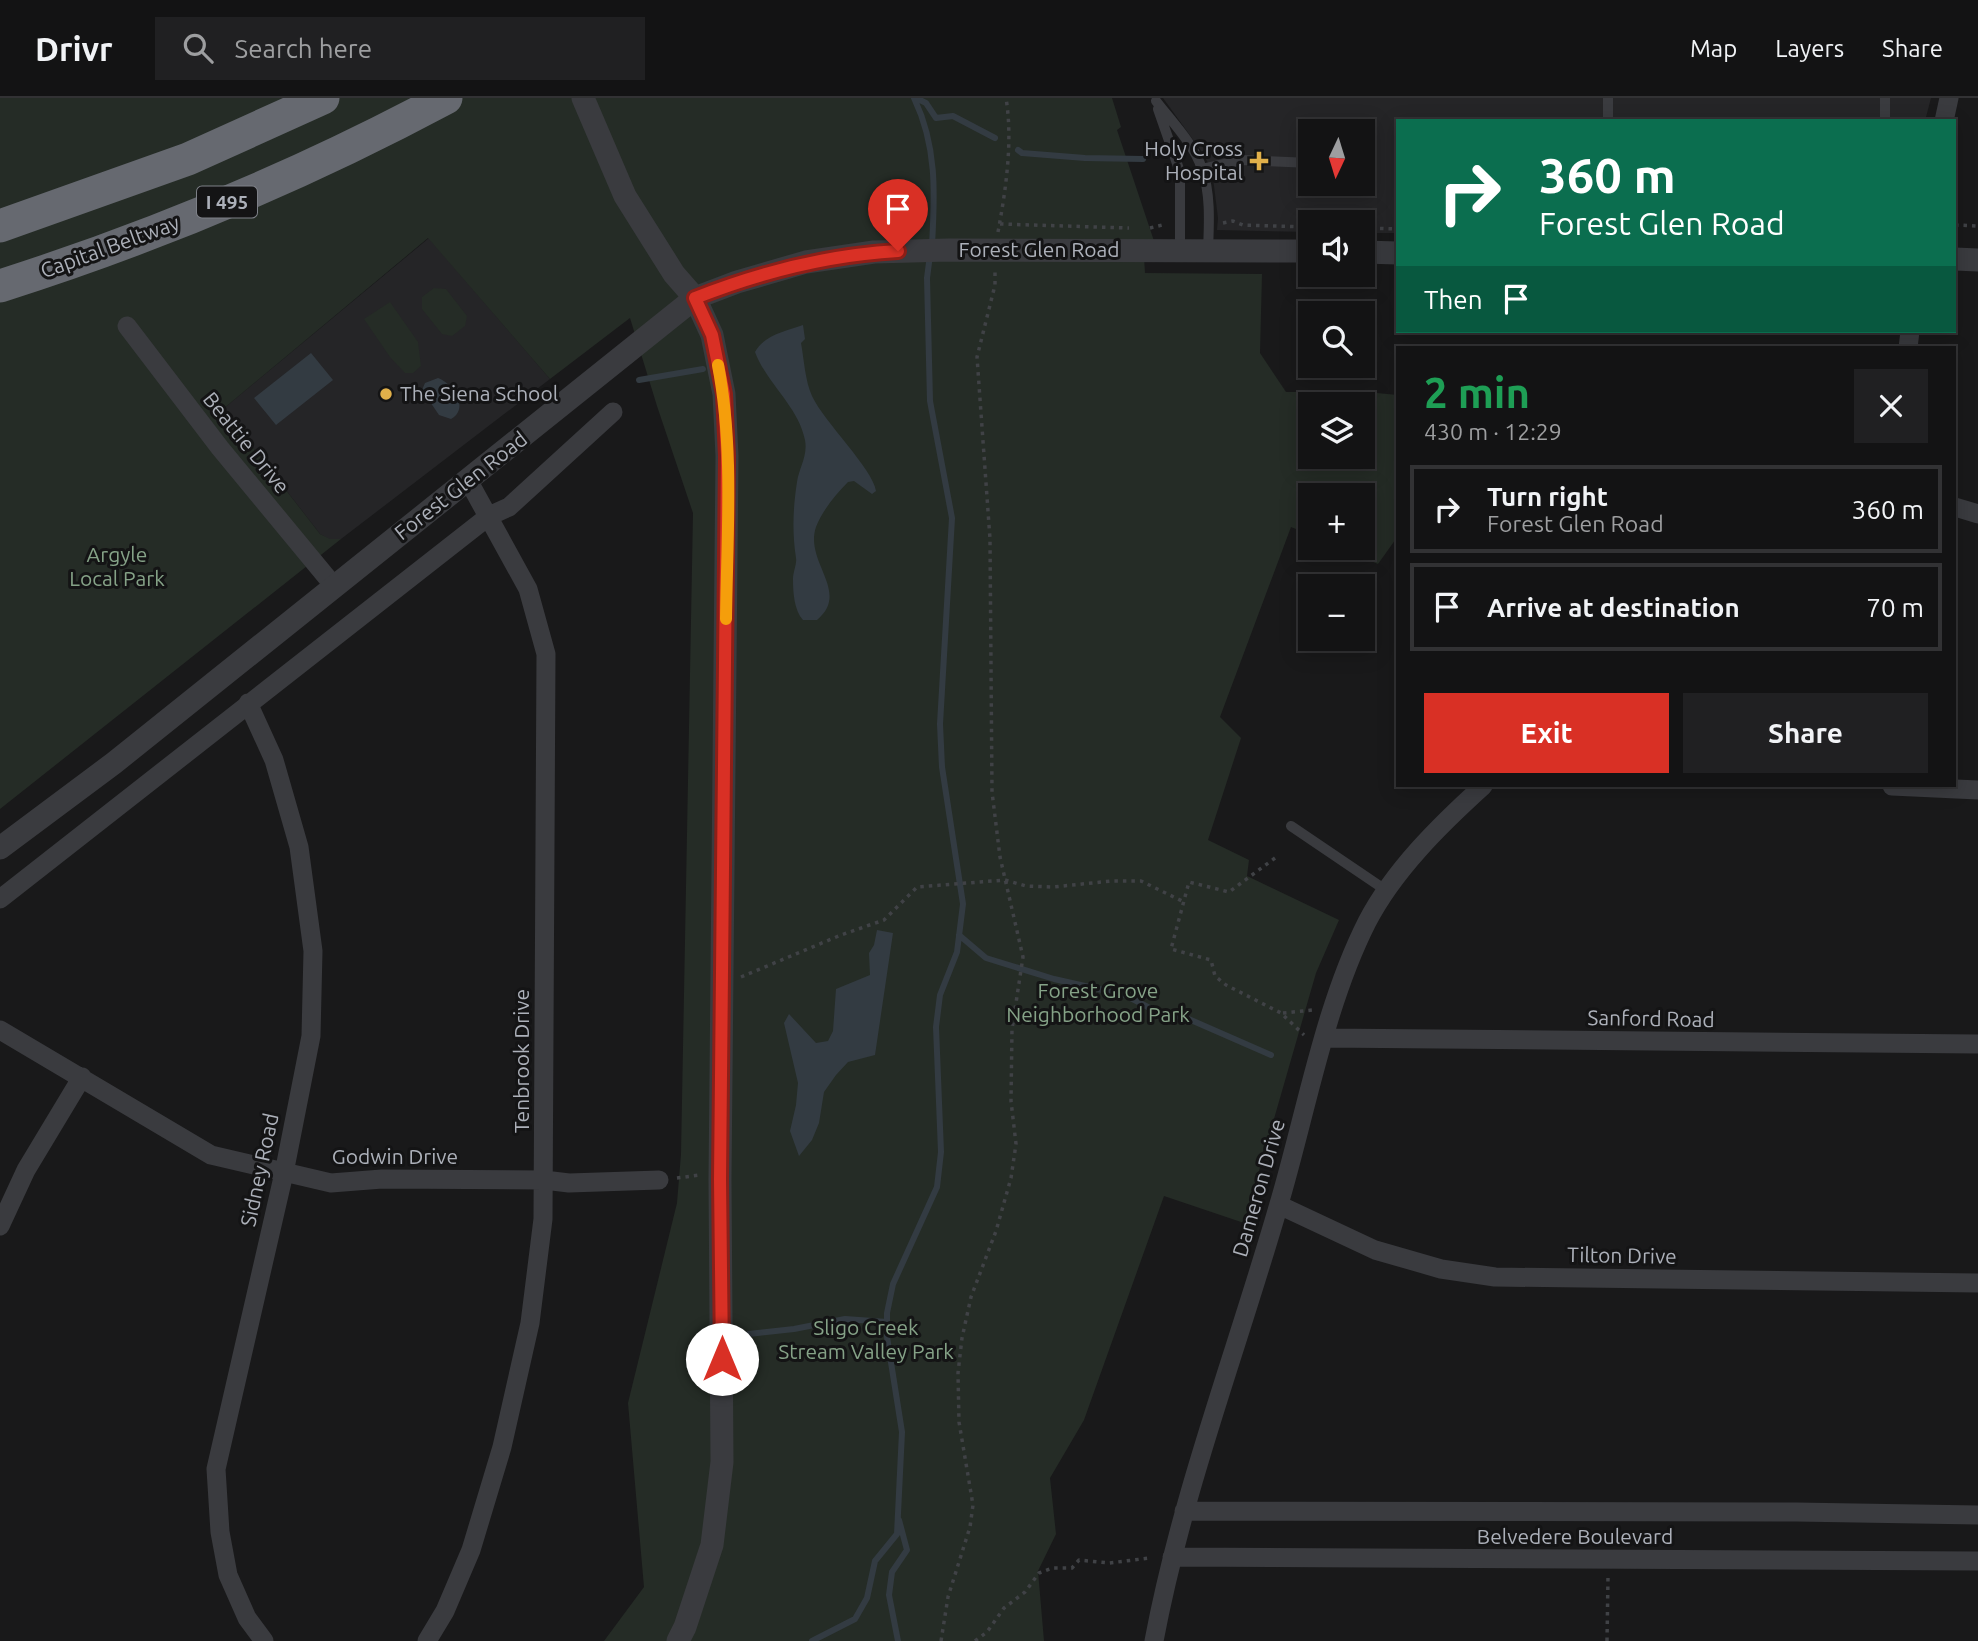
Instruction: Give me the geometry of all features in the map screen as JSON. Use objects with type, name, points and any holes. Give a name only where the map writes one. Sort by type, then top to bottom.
[{"type":"highway","name":"I 495","points":[[0,226],[188,159],[323,98]]},
{"type":"highway","name":"Capital Beltway","points":[[0,286],[67,264],[204,212],[338,152],[446,98]]},
{"type":"street","points":[[583,98],[625,196],[674,274],[695,298],[712,335],[724,394],[727,456],[720,1165],[722,1462],[712,1545],[678,1641]]},
{"type":"street","points":[[1944,119],[1949,98]]},
{"type":"street","name":"Forest Glen Road","points":[[0,848],[114,763],[695,298],[737,282],[806,262],[874,252],[1298,251]]},
{"type":"street","points":[[1375,253],[1396,253]]},
{"type":"street","points":[[1956,260],[1978,260]]},
{"type":"street","name":"Beattie Drive","points":[[127,326],[220,448],[334,586]]},
{"type":"street","name":"Forest Glen Road","points":[[0,900],[489,516],[509,507],[613,412]]},
{"type":"street","name":"Tenbrook Drive","points":[[427,1641],[445,1611],[471,1550],[502,1447],[530,1323],[544,1219],[545,654],[528,589],[468,480]]},
{"type":"street","points":[[1956,507],[1978,514]]},
{"type":"street","name":"Sidney Road","points":[[248,703],[274,760],[299,847],[313,951],[312,1036],[284,1173],[216,1469],[220,1532],[229,1575],[247,1618],[264,1641]]},
{"type":"street","name":"Dameron Drive","points":[[1154,1641],[1184,1511],[1279,1205],[1315,1038],[1368,920],[1444,821],[1482,787]]},
{"type":"street","points":[[1914,787],[1978,790]]},
{"type":"street","name":"Godwin Drive","points":[[0,1030],[211,1155],[284,1173],[331,1183],[383,1179],[544,1180],[569,1183],[659,1180]]},
{"type":"street","name":"Sanford Road","points":[[1315,1038],[1978,1044]]},
{"type":"street","points":[[0,1226],[26,1170],[82,1077]]},
{"type":"street","name":"Tilton Drive","points":[[1279,1205],[1375,1250],[1440,1269],[1495,1277],[1978,1283]]},
{"type":"street","name":"Belvedere Boulevard","points":[[1184,1511],[1978,1515]]},
{"type":"street","name":"Belvedere Boulevard","points":[[1172,1557],[1978,1561]]},
{"type":"lane","points":[[1608,98],[1608,119]]},
{"type":"lane","points":[[1885,98],[1885,119]]},
{"type":"lane","points":[[1156,100],[1195,153],[1202,169],[1209,225],[1208,253]]},
{"type":"lane","points":[[1156,100],[1180,172],[1180,252]]},
{"type":"lane","points":[[1202,169],[1242,160],[1298,162]]},
{"type":"lane","points":[[1291,826],[1388,891]]},
{"type":"path","points":[[998,234],[1008,151],[1006,98]]},
{"type":"path","points":[[1233,221],[1243,225],[1298,227]]},
{"type":"path","points":[[1000,224],[1135,228]]},
{"type":"path","points":[[1146,229],[1163,224]]},
{"type":"path","points":[[1956,225],[1978,226]]},
{"type":"path","points":[[1375,228],[1396,229]]},
{"type":"path","points":[[941,1641],[948,1597],[970,1527],[973,1504],[959,1422],[958,1373],[962,1338],[971,1297],[996,1231],[1011,1178],[1016,1144],[1012,1101],[1012,1029],[1023,957],[1005,880],[992,792],[990,539],[977,357],[995,285],[995,266]]},
{"type":"path","points":[[1275,858],[1228,892],[1189,882],[1171,949],[1211,960],[1215,976],[1226,985],[1281,1013],[1315,1038]]},
{"type":"path","points":[[737,978],[884,920],[917,887],[1005,880],[1026,886],[1053,887],[1141,881],[1184,902]]},
{"type":"path","points":[[1281,1013],[1314,1010]]},
{"type":"path","points":[[975,1641],[987,1632],[1008,1604],[1024,1592],[1038,1573],[1052,1568],[1072,1567],[1079,1560],[1109,1563],[1150,1558]]},
{"type":"path","points":[[1607,1641],[1608,1561]]},
{"type":"shaded area","name":"Holy Cross Hospital","points":[[1163,98],[1931,98],[1926,119],[1396,119],[1396,233],[1375,233],[1375,210],[1298,210],[1298,232],[1217,230],[1212,170]]},
{"type":"shaded area","name":"The Siena School","points":[[429,238],[550,379],[341,539],[330,540],[320,534],[223,409]]},
{"type":"shaded area","points":[[803,325],[805,339],[801,343],[812,396],[858,458],[876,491],[872,494],[854,481],[848,482],[830,503],[816,527],[816,552],[830,599],[817,620],[803,620],[796,606],[793,589],[796,560],[795,501],[805,440],[796,416],[760,364],[755,352],[764,341]]},
{"type":"shaded area","points":[[311,353],[333,380],[276,425],[254,398]]},
{"type":"shaded area","points":[[438,378],[449,385],[459,403],[457,415],[451,419],[439,415],[422,390],[425,383]]},
{"type":"shaded area","points":[[877,930],[893,933],[875,1055],[848,1062],[836,1075],[824,1092],[819,1123],[812,1140],[799,1156],[790,1131],[798,1083],[784,1023],[789,1014],[816,1043],[828,1041],[833,1031],[836,989],[870,975],[869,953]]},
{"type":"green space","name":"Sligo Creek Stream Valley Park","points":[[0,98],[1112,98],[1121,127],[1117,130],[1154,241],[1143,241],[1145,273],[1262,274],[1260,353],[1286,392],[1298,392],[1298,469],[1375,469],[1375,393],[1396,395],[1396,539],[1378,564],[1369,560],[1375,560],[1375,483],[1298,483],[1298,530],[1291,527],[1220,717],[1241,738],[1208,840],[1249,860],[1247,876],[1339,920],[1316,973],[1244,1223],[1164,1196],[1084,1420],[1050,1478],[1056,1534],[1038,1571],[1044,1641],[604,1641],[644,1587],[628,1403],[677,1203],[681,1154],[693,513],[630,318],[550,379],[428,238],[223,409],[320,534],[330,539],[341,539],[0,809]]},
{"type":"green space","points":[[434,288],[446,289],[467,316],[465,326],[452,336],[442,334],[422,309],[422,297]]},
{"type":"green space","points":[[390,302],[418,342],[421,366],[413,373],[405,373],[390,357],[364,319]]},
{"type":"waterway","points":[[914,98],[922,116],[931,152],[934,188],[932,245]]},
{"type":"waterway","points":[[916,98],[926,103],[936,118],[953,116],[995,138]]},
{"type":"waterway","points":[[1018,150],[1022,153],[1085,158],[1143,159]]},
{"type":"waterway","points":[[812,1641],[855,1619],[867,1598],[875,1561],[897,1534],[902,1432],[887,1337],[887,1313],[893,1284],[937,1187],[941,1152],[936,1027],[940,995],[957,952],[963,904],[942,767],[940,724],[952,518],[930,401],[927,278],[930,255]]},
{"type":"waterway","points":[[639,380],[703,369]]},
{"type":"waterway","points":[[959,935],[986,958],[1054,979],[1125,995],[1161,1014],[1184,1017],[1271,1055]]},
{"type":"waterway","points":[[749,1334],[845,1319],[887,1322]]},
{"type":"waterway","points":[[898,1641],[889,1595],[892,1572],[907,1550],[899,1520]]},
{"type":"slow traffic","points":[[718,365],[724,394],[727,456],[726,619]]},
{"type":"place","name":"Holy Cross Hospital","points":[[1259,161]]},
{"type":"place","name":"The Siena School","points":[[386,394]]},
{"type":"route","points":[[722,1359],[720,1179],[727,456],[724,394],[712,335],[695,298],[737,282],[806,262],[898,251]]},
{"type":"park label","name":"Argyle Local Park","points":[[117,567]]},
{"type":"park label","name":"Forest Grove Neighborhood Park","points":[[1098,1003]]}]
